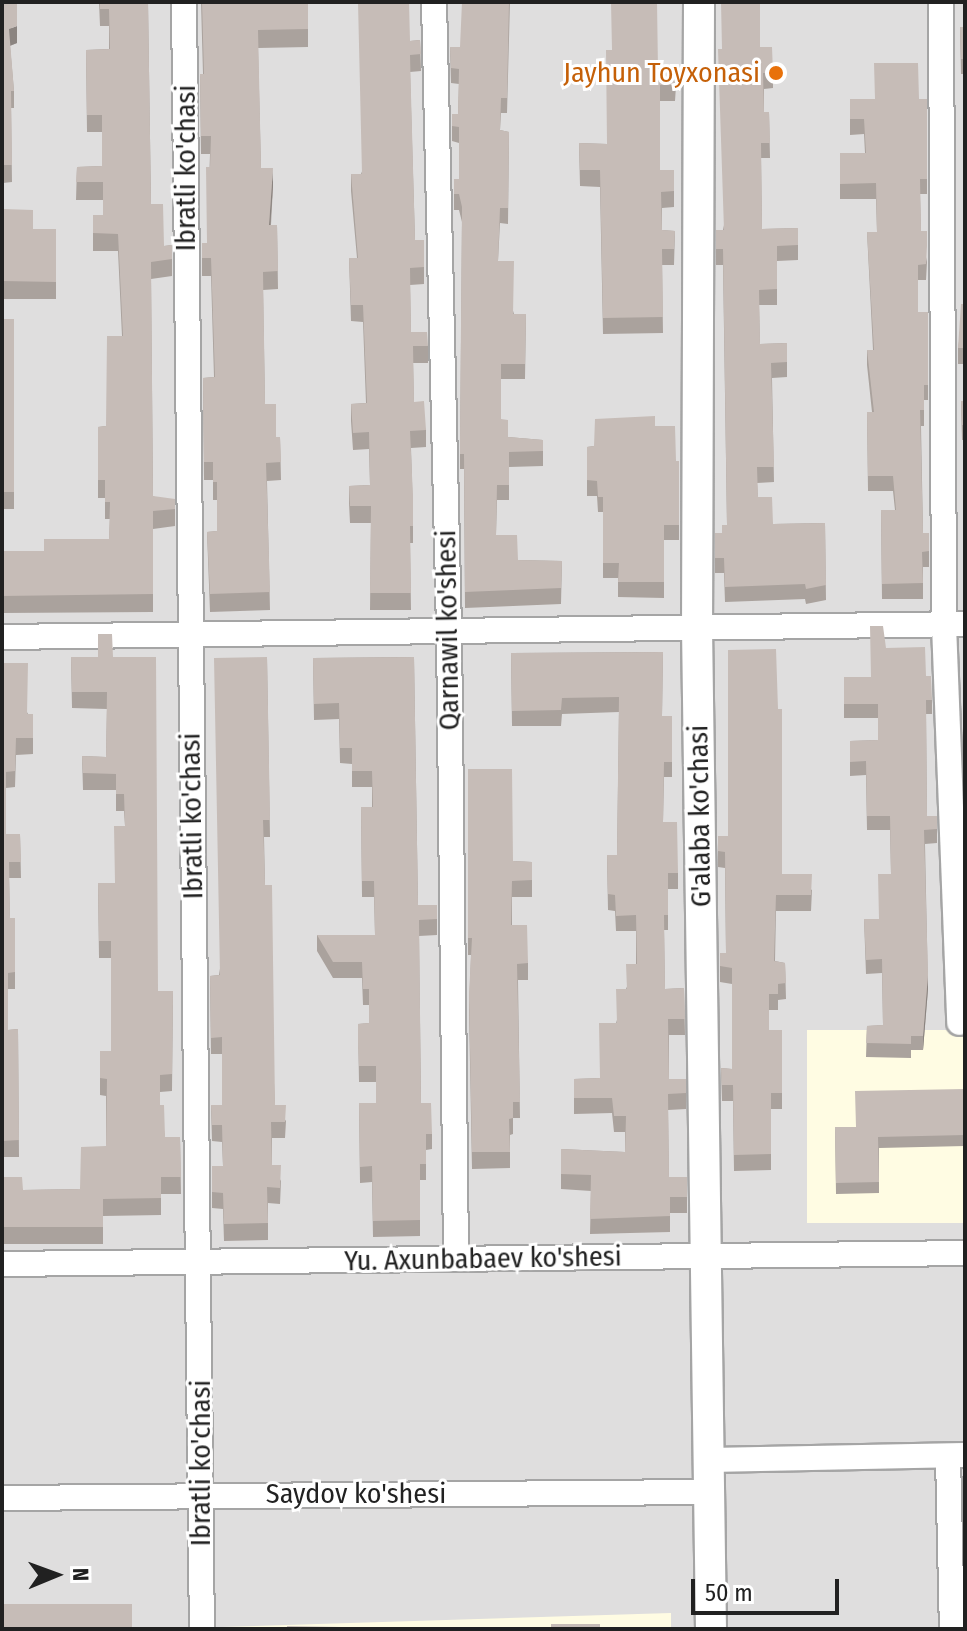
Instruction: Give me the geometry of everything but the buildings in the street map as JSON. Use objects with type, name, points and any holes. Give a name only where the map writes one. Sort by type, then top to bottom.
[{"type":"street","name":"Ibratli ko'chasi","points":[[184,2],[202,1629]]},
{"type":"street","name":"Qarnawil ko'shesi","points":[[434,2],[449,630],[456,1259]]},
{"type":"street","name":"G'alaba ko'chasi","points":[[699,2],[697,627],[711,1629]]},
{"type":"street","points":[[941,2],[955,624],[959,1023]]},
{"type":"street","points":[[2,637],[955,624]]},
{"type":"street","name":"Yu. Axunbabaev ko'shesi","points":[[2,1264],[965,1253]]},
{"type":"street","points":[[709,1460],[956,1455],[952,1629]]},
{"type":"street","name":"Saydov ko'shesi","points":[[2,1498],[709,1492]]},
{"type":"shaded area","points":[[2,2],[965,2],[965,1629],[2,1629]]},
{"type":"shaded area","points":[[807,1030],[965,1030],[965,1223],[807,1223]]},
{"type":"shaded area","points":[[671,1613],[671,1629],[222,1627]]},
{"type":"place","name":"Jayhun Toyxonasi","points":[[776,73]]}]
